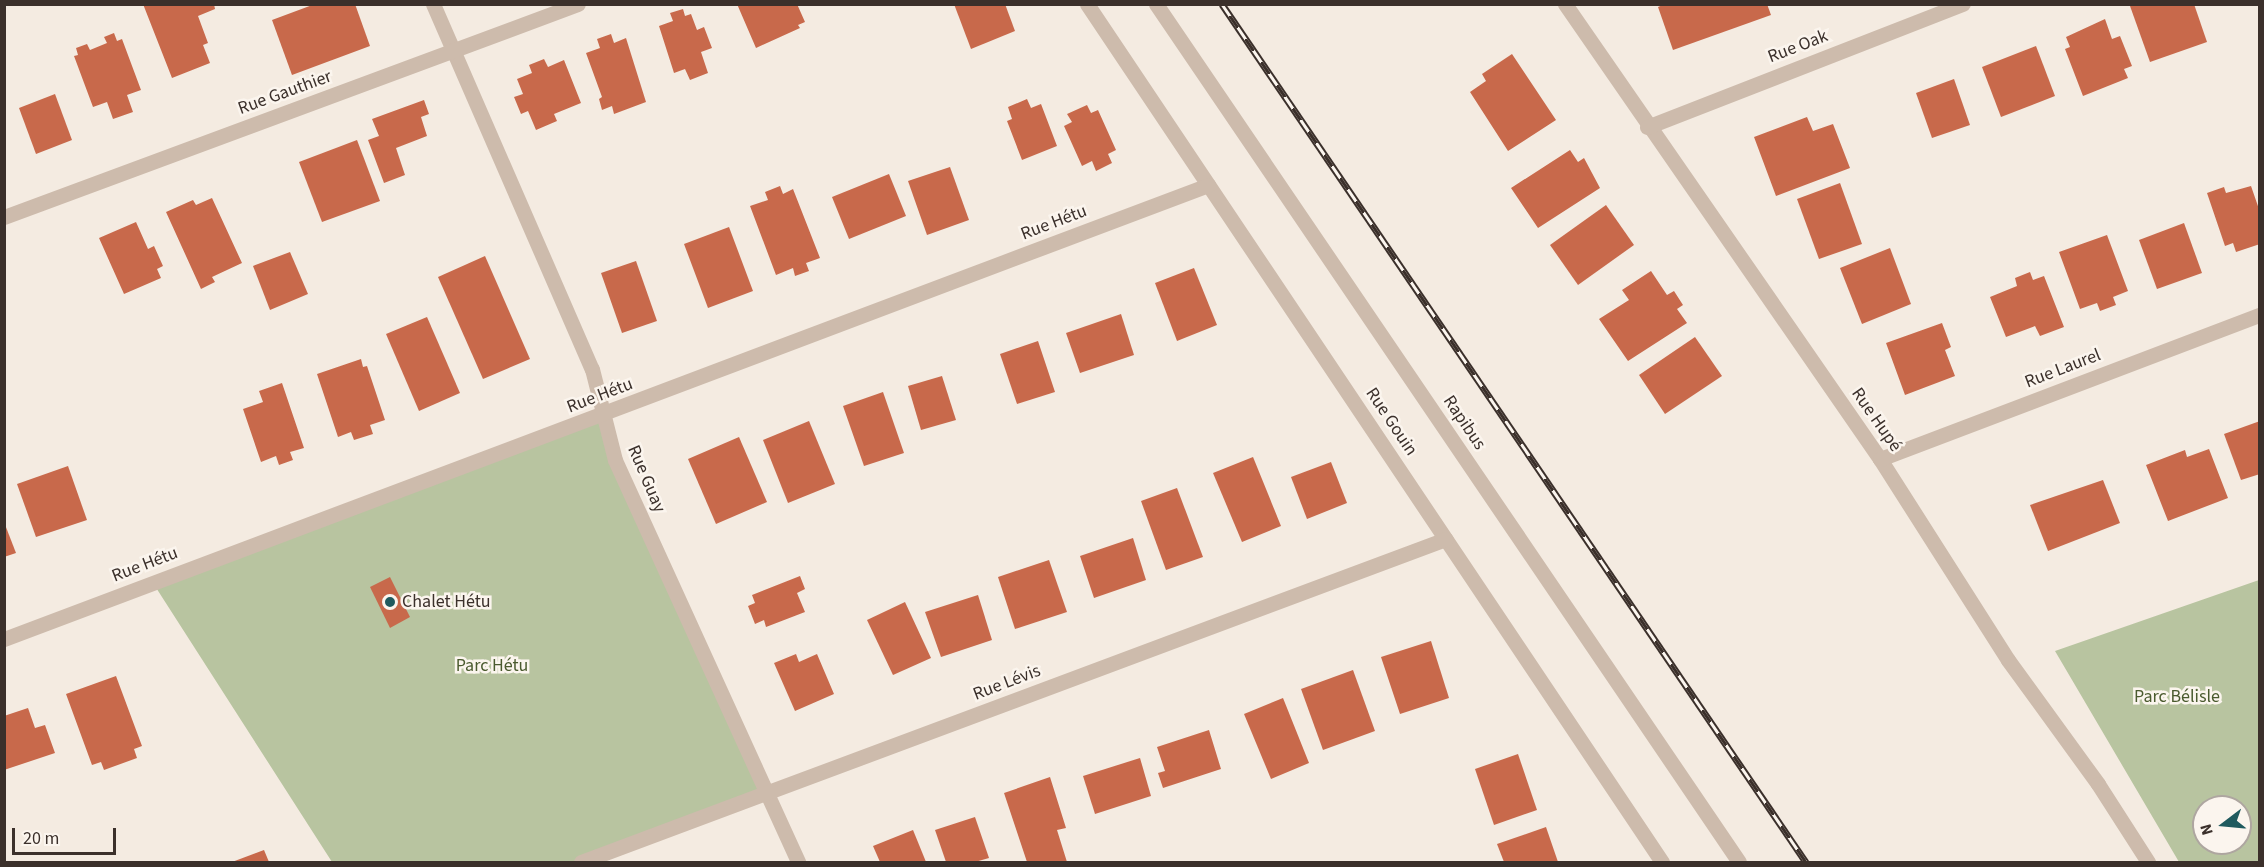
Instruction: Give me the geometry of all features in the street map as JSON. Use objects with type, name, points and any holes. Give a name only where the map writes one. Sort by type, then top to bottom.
[{"type":"street","name":"Rue Guay","points":[[433,4],[592,369],[615,460],[798,862]]},
{"type":"street","name":"Rue Gauthier","points":[[4,218],[578,4]]},
{"type":"street","name":"Rue Gouin","points":[[1087,4],[1662,862]]},
{"type":"street","name":"Rapibus","points":[[1156,4],[1739,862]]},
{"type":"street","name":"Rue Hupé","points":[[1565,4],[1647,127],[1880,459],[2008,660],[2098,784],[2148,862]]},
{"type":"street","name":"Rue Oak","points":[[1647,127],[1962,4]]},
{"type":"street","name":"Rue Hétu","points":[[4,639],[604,416],[1208,185]]},
{"type":"street","name":"Rue Laurel","points":[[1880,459],[2259,315]]},
{"type":"street","name":"Rue Lévis","points":[[581,862],[1446,539]]},
{"type":"green space","name":"Parc Hétu","points":[[604,416],[615,460],[768,793],[581,862],[332,862],[153,583]]},
{"type":"green space","name":"Parc Bélisle","points":[[2259,580],[2259,862],[2179,862],[2055,651]]},
{"type":"building","points":[[143,4],[214,4],[215,9],[198,16],[208,43],[203,45],[210,63],[172,78]]},
{"type":"building","points":[[315,4],[355,4],[370,46],[292,75],[272,20]]},
{"type":"building","points":[[737,4],[797,4],[805,22],[798,25],[800,28],[756,48]]},
{"type":"building","points":[[954,4],[1005,4],[1015,31],[971,49]]},
{"type":"building","points":[[1665,4],[1767,4],[1771,15],[1673,50],[1658,7]]},
{"type":"building","points":[[2135,4],[2194,4],[2207,42],[2150,62],[2130,6]]},
{"type":"building","points":[[683,9],[685,16],[691,14],[697,30],[704,27],[712,48],[701,52],[708,73],[690,80],[685,69],[674,73],[659,26],[673,21],[670,13]]},
{"type":"building","points":[[2105,19],[2112,39],[2120,36],[2132,66],[2124,69],[2128,78],[2083,96],[2065,49],[2070,47],[2066,37]]},
{"type":"building","points":[[114,33],[117,41],[122,39],[141,90],[127,95],[133,112],[113,119],[107,102],[93,107],[74,56],[78,55],[76,48],[87,44],[90,50],[107,43],[104,37]]},
{"type":"building","points":[[611,34],[614,43],[626,38],[646,102],[614,114],[612,106],[602,110],[599,99],[602,97],[586,53],[600,48],[597,39]]},
{"type":"building","points":[[2036,46],[2055,96],[2001,117],[1982,67]]},
{"type":"building","points":[[1512,54],[1556,120],[1508,151],[1470,92],[1486,81],[1482,74]]},
{"type":"building","points":[[544,59],[548,67],[564,60],[581,103],[554,114],[557,121],[536,130],[528,111],[521,114],[514,97],[523,94],[517,79],[532,73],[529,65]]},
{"type":"building","points":[[1954,79],[1970,125],[1932,138],[1916,93]]},
{"type":"building","points":[[55,94],[72,140],[36,154],[19,108]]},
{"type":"building","points":[[1027,99],[1031,108],[1041,104],[1057,146],[1022,160],[1007,121],[1012,119],[1008,107]]},
{"type":"building","points":[[424,100],[429,114],[421,117],[427,136],[396,148],[405,175],[384,183],[368,140],[379,136],[372,119]]},
{"type":"building","points":[[1087,105],[1091,113],[1098,110],[1116,150],[1108,154],[1112,163],[1096,171],[1092,161],[1082,166],[1064,126],[1072,122],[1067,114]]},
{"type":"building","points":[[1807,117],[1813,131],[1833,124],[1850,168],[1776,196],[1754,137]]},
{"type":"building","points":[[357,140],[380,201],[322,222],[299,162]]},
{"type":"building","points":[[1570,150],[1578,162],[1584,158],[1600,188],[1538,228],[1511,188]]},
{"type":"building","points":[[950,167],[969,220],[927,235],[908,181]]},
{"type":"building","points":[[889,174],[906,216],[849,239],[832,197]]},
{"type":"building","points":[[1840,183],[1862,244],[1819,259],[1797,199]]},
{"type":"building","points":[[780,186],[783,194],[793,189],[820,258],[806,263],[809,271],[795,276],[793,268],[776,275],[750,206],[768,200],[765,192]]},
{"type":"building","points":[[2251,186],[2260,212],[2260,244],[2236,252],[2233,243],[2225,246],[2207,193],[2224,187],[2226,193]]},
{"type":"building","points":[[212,198],[242,263],[212,277],[215,282],[201,289],[166,212],[193,200],[196,205]]},
{"type":"building","points":[[1606,205],[1634,245],[1578,285],[1550,245]]},
{"type":"building","points":[[136,222],[148,249],[154,246],[163,266],[157,269],[161,278],[124,294],[99,238]]},
{"type":"building","points":[[2184,223],[2202,273],[2157,289],[2139,240]]},
{"type":"building","points":[[729,227],[753,291],[708,308],[684,244]]},
{"type":"building","points":[[2107,235],[2128,291],[2113,297],[2116,305],[2100,311],[2097,303],[2080,309],[2059,252]]},
{"type":"building","points":[[1890,248],[1911,304],[1862,324],[1840,268]]},
{"type":"building","points":[[290,252],[308,294],[270,310],[253,266]]},
{"type":"building","points":[[485,256],[530,359],[483,379],[438,277]]},
{"type":"building","points":[[636,261],[657,321],[622,333],[601,273]]},
{"type":"building","points":[[1194,268],[1217,325],[1177,341],[1155,283]]},
{"type":"building","points":[[1651,271],[1667,295],[1674,291],[1683,305],[1677,309],[1687,323],[1628,361],[1599,319],[1629,300],[1622,290]]},
{"type":"building","points":[[2030,272],[2033,280],[2044,276],[2064,327],[2040,336],[2035,326],[2006,337],[1990,297],[2017,286],[2015,278]]},
{"type":"building","points":[[1121,314],[1134,355],[1080,373],[1066,333]]},
{"type":"building","points":[[427,317],[460,393],[419,411],[386,334]]},
{"type":"building","points":[[1942,323],[1951,347],[1945,350],[1955,376],[1905,395],[1886,343]]},
{"type":"building","points":[[1695,337],[1722,376],[1665,414],[1639,375]]},
{"type":"building","points":[[1038,341],[1055,392],[1017,404],[1000,354]]},
{"type":"building","points":[[361,359],[363,367],[367,366],[385,420],[370,425],[373,434],[354,440],[351,432],[338,437],[317,374]]},
{"type":"building","points":[[942,376],[956,420],[921,430],[908,386]]},
{"type":"building","points":[[282,383],[304,448],[290,452],[293,460],[279,465],[276,456],[261,462],[243,409],[263,402],[259,391]]},
{"type":"building","points":[[883,392],[904,453],[864,466],[843,406]]},
{"type":"building","points":[[809,421],[835,484],[788,503],[763,440]]},
{"type":"building","points":[[2260,421],[2260,474],[2241,480],[2224,434]]},
{"type":"building","points":[[739,437],[767,502],[716,524],[688,459]]},
{"type":"building","points":[[2209,449],[2228,498],[2168,521],[2146,465],[2185,450],[2187,457]]},
{"type":"building","points":[[1253,457],[1281,526],[1242,542],[1213,473]]},
{"type":"building","points":[[1331,462],[1347,503],[1307,519],[1291,477]]},
{"type":"building","points":[[68,466],[87,520],[36,537],[17,484]]},
{"type":"building","points":[[2103,480],[2120,523],[2048,551],[2030,505]]},
{"type":"building","points":[[1177,488],[1203,557],[1166,570],[1141,501]]},
{"type":"building","points":[[4,522],[16,553],[4,557]]},
{"type":"building","points":[[1133,538],[1146,580],[1094,598],[1080,556]]},
{"type":"building","points":[[1049,560],[1067,612],[1015,629],[998,577]]},
{"type":"building","points":[[800,576],[805,589],[797,593],[805,612],[766,627],[764,620],[755,624],[748,606],[755,603],[752,595]]},
{"type":"building","name":"Chalet Hétu","points":[[390,577],[410,617],[390,628],[370,587]]},
{"type":"building","points":[[978,595],[992,640],[941,657],[925,612]]},
{"type":"building","points":[[905,602],[931,658],[893,675],[867,620]]},
{"type":"building","points":[[1431,641],[1449,698],[1400,714],[1381,657]]},
{"type":"building","points":[[796,654],[799,662],[817,654],[834,694],[795,711],[774,663]]},
{"type":"building","points":[[1353,670],[1375,731],[1323,750],[1301,689]]},
{"type":"building","points":[[116,676],[142,746],[134,749],[137,758],[104,770],[101,762],[92,765],[66,694]]},
{"type":"building","points":[[1283,698],[1309,763],[1271,779],[1244,714]]},
{"type":"building","points":[[28,708],[35,728],[45,725],[55,753],[4,770],[4,716]]},
{"type":"building","points":[[1209,730],[1221,769],[1163,788],[1158,773],[1165,771],[1157,747]]},
{"type":"building","points":[[1518,754],[1537,810],[1494,825],[1475,769]]},
{"type":"building","points":[[1140,758],[1151,796],[1095,814],[1083,776]]},
{"type":"building","points":[[1050,777],[1066,828],[1057,830],[1067,862],[1027,862],[1004,793]]},
{"type":"building","points":[[975,817],[989,858],[975,862],[946,862],[935,830]]},
{"type":"building","points":[[1546,827],[1558,862],[1504,862],[1497,844]]},
{"type":"building","points":[[913,830],[926,862],[880,862],[873,846]]},
{"type":"building","points":[[264,850],[269,862],[232,862]]},
{"type":"railway","points":[[1222,4],[1806,862]]},
{"type":"place","name":"Chalet Hétu","points":[[390,602]]}]
